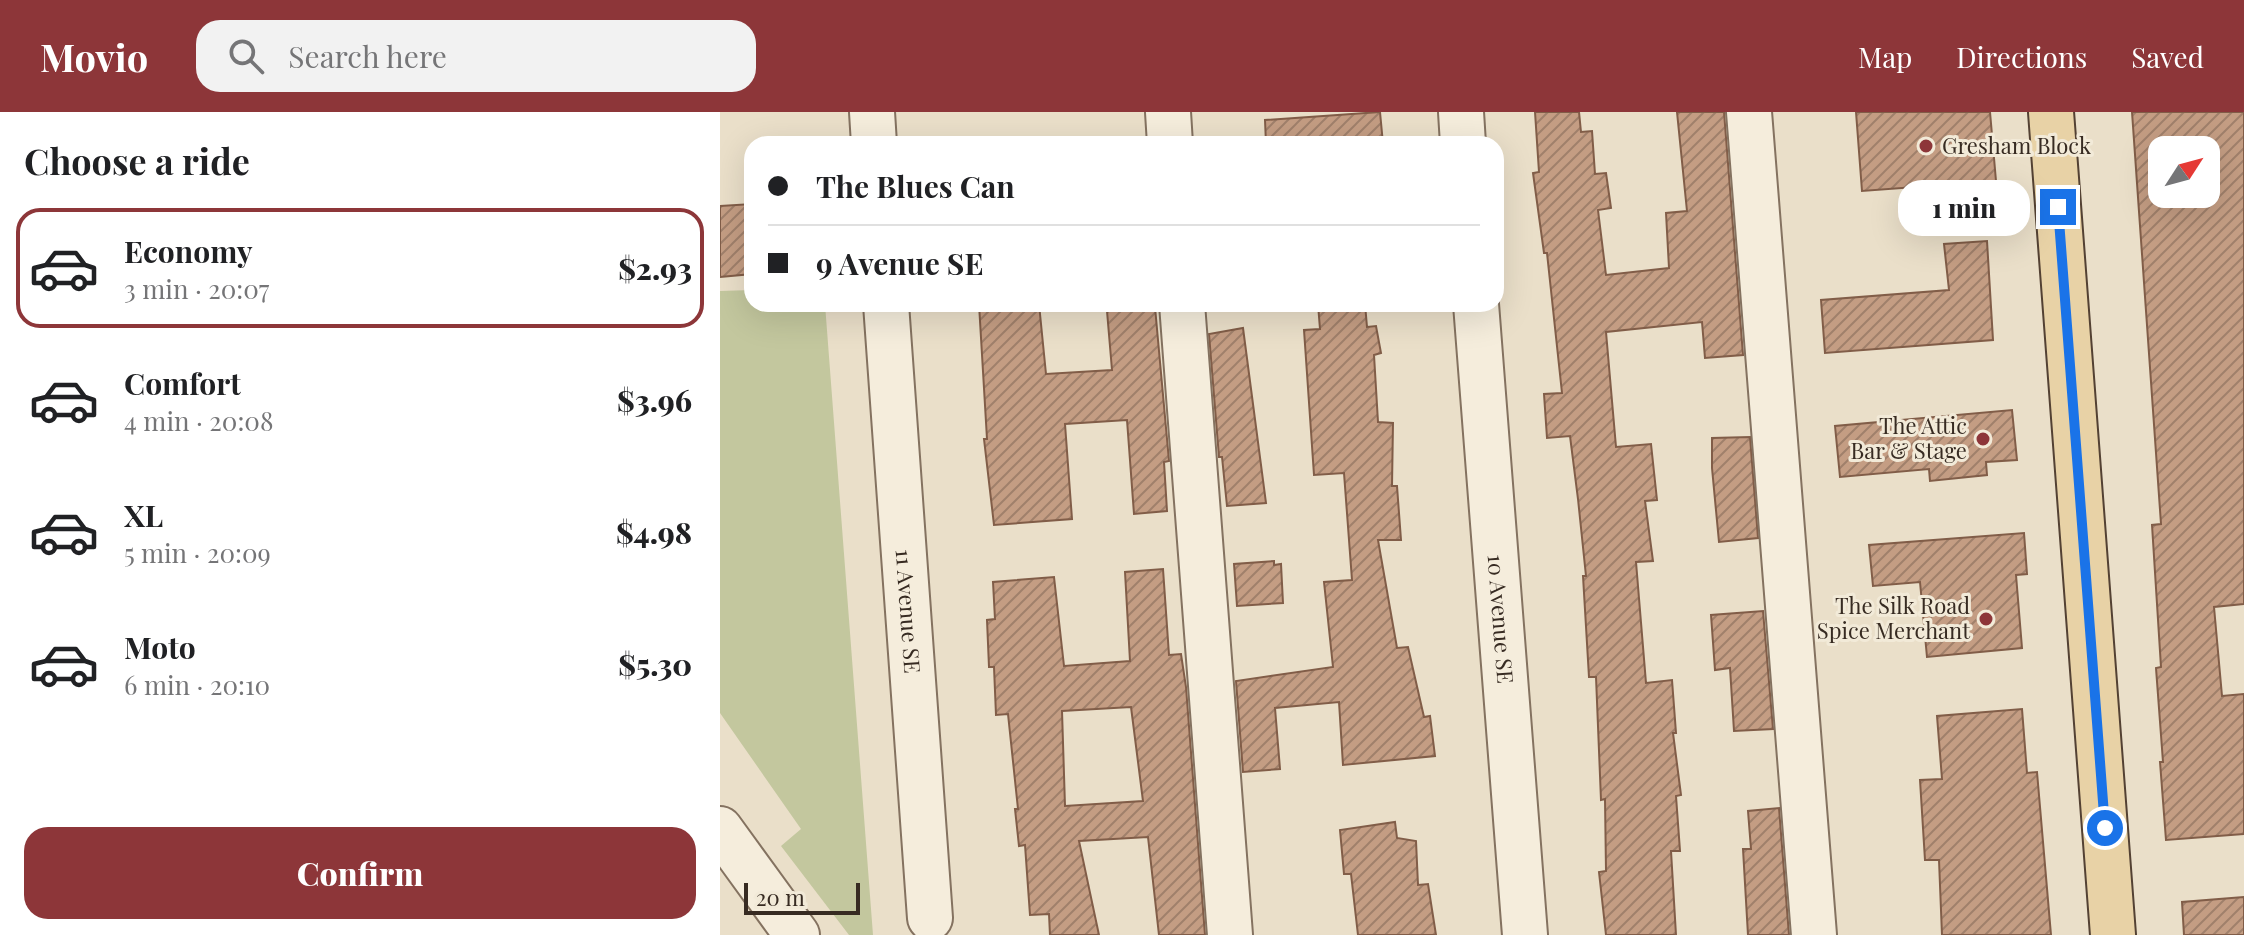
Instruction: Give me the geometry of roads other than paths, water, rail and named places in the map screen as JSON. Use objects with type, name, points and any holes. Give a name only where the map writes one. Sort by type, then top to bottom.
[{"type":"main road","points":[[2051,112],[2113,935]]},
{"type":"street","points":[[872,112],[874,136]]},
{"type":"street","points":[[1168,112],[1170,136]]},
{"type":"street","points":[[1461,112],[1462,136]]},
{"type":"street","points":[[1749,112],[1814,935]]},
{"type":"street","name":"11 Avenue SE","points":[[887,312],[930,918]]},
{"type":"street","points":[[1183,312],[1230,935]]},
{"type":"street","name":"10 Avenue SE","points":[[1477,312],[1525,935]]},
{"type":"street","points":[[720,829],[797,935]]},
{"type":"place","name":"Gresham Block","points":[[1926,146]]},
{"type":"place","name":"The Attic Bar & Stage","points":[[1983,439]]},
{"type":"place","name":"The Silk Road Spice Merchant","points":[[1986,619]]}]
